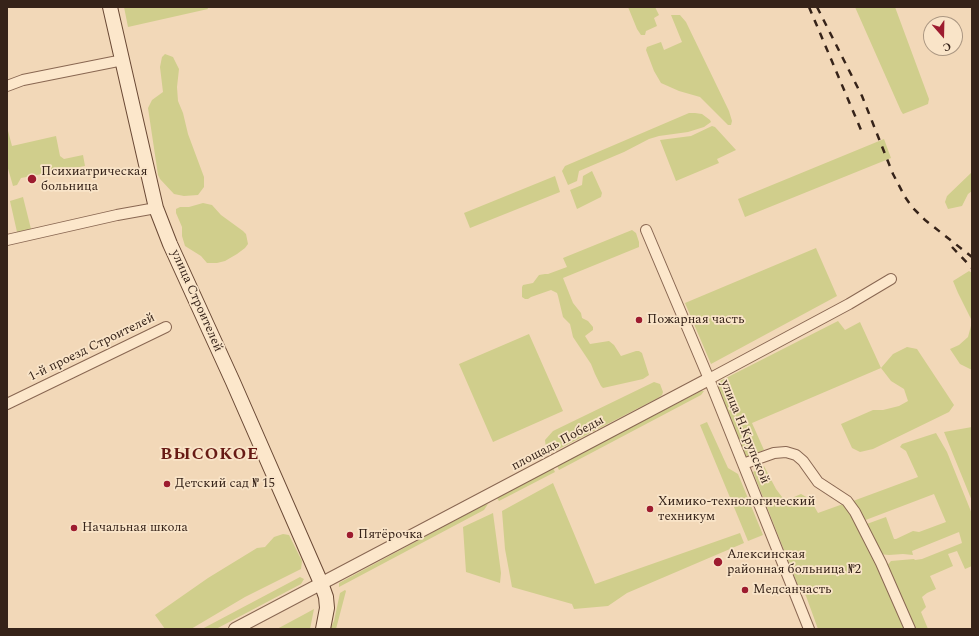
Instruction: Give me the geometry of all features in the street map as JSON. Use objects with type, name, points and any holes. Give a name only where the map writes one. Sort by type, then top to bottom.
[{"type":"main road","name":"улица Строителей","points":[[110,7],[156,208],[170,244],[233,382],[321,583],[326,597],[327,608],[323,629]]},
{"type":"street","points":[[7,86],[23,80],[122,60]]},
{"type":"street","points":[[7,240],[117,215],[156,208]]},
{"type":"street","name":"улица Н.Крупской","points":[[646,230],[709,379],[809,629]]},
{"type":"street","name":"площадь Победы","points":[[235,629],[709,379],[849,304],[891,279]]},
{"type":"street","name":"1-й проезд Строителей","points":[[7,404],[166,327]]},
{"type":"street","points":[[743,464],[774,453],[786,452],[796,455],[818,482],[847,501],[855,512],[881,563],[910,629]]},
{"type":"shaded area","points":[[124,7],[207,7],[208,9],[128,27]]},
{"type":"shaded area","points":[[628,7],[655,7],[659,15],[654,18],[657,26],[646,31],[645,35],[641,35]]},
{"type":"shaded area","points":[[855,7],[895,7],[929,99],[928,104],[903,114]]},
{"type":"shaded area","points":[[671,15],[680,15],[686,22],[729,111],[732,121],[731,125],[728,125],[700,97],[679,91],[661,83],[654,71],[646,50],[647,47],[661,42],[664,50],[682,42]]},
{"type":"shaded area","points":[[165,54],[173,57],[179,69],[177,87],[178,101],[183,113],[188,134],[204,177],[204,187],[198,195],[184,196],[174,194],[158,175],[148,108],[152,100],[163,92],[160,67],[162,57]]},
{"type":"shaded area","points":[[689,113],[702,114],[711,122],[704,127],[688,132],[649,139],[624,152],[579,171],[577,181],[568,185],[562,171],[565,166]]},
{"type":"shaded area","points":[[712,126],[715,127],[736,150],[717,159],[719,163],[676,181],[660,140],[691,136]]},
{"type":"shaded area","points":[[7,127],[12,146],[56,136],[60,156],[64,159],[83,155],[85,166],[21,178],[17,185],[13,186],[7,165]]},
{"type":"shaded area","points":[[884,139],[891,158],[745,217],[738,199]]},
{"type":"shaded area","points":[[592,171],[602,193],[601,197],[577,209],[570,190],[582,185],[583,176]]},
{"type":"shaded area","points":[[972,172],[972,191],[968,194],[962,206],[948,209],[945,202],[947,196]]},
{"type":"shaded area","points":[[555,176],[560,192],[470,228],[464,213]]},
{"type":"shaded area","points":[[23,197],[31,229],[17,232],[10,201]]},
{"type":"shaded area","points":[[203,203],[212,205],[221,215],[246,234],[248,244],[245,248],[225,261],[207,263],[201,256],[185,246],[182,236],[182,227],[176,213],[176,209]]},
{"type":"shaded area","points":[[632,230],[636,233],[639,247],[563,278],[573,303],[581,313],[582,318],[588,321],[593,327],[593,330],[585,336],[590,344],[609,341],[614,345],[621,356],[636,351],[642,353],[649,375],[643,379],[603,388],[591,364],[573,337],[570,324],[563,317],[557,293],[551,290],[525,299],[522,297],[522,287],[523,285],[533,283],[539,275],[548,274],[567,267],[563,258]]},
{"type":"shaded area","points":[[816,248],[837,296],[711,364],[685,303]]},
{"type":"shaded area","points":[[969,271],[972,273],[972,321],[953,281]]},
{"type":"shaded area","points":[[838,321],[845,330],[860,322],[881,368],[752,423],[764,450],[744,458],[718,388],[720,381]]},
{"type":"shaded area","points":[[972,322],[972,370],[960,364],[950,349],[959,345],[968,337]]},
{"type":"shaded area","points":[[529,334],[563,411],[493,442],[459,364]]},
{"type":"shaded area","points":[[907,347],[917,349],[954,405],[949,412],[873,449],[860,452],[852,448],[841,424],[873,410],[883,410],[899,406],[908,401],[904,389],[891,381],[881,368],[893,354]]},
{"type":"shaded area","points":[[654,382],[660,384],[663,392],[658,398],[555,451],[552,452],[546,448],[545,440],[553,431]]},
{"type":"shaded area","points":[[701,391],[704,391],[701,395],[559,470],[557,466]]},
{"type":"shaded area","points":[[707,422],[728,468],[738,474],[763,535],[748,541],[700,425]]},
{"type":"shaded area","points":[[972,427],[972,501],[944,432]]},
{"type":"shaded area","points":[[936,433],[947,452],[972,514],[972,566],[965,569],[957,551],[948,554],[953,566],[930,576],[936,589],[922,597],[926,607],[921,612],[928,629],[913,629],[886,567],[891,561],[922,559],[962,543],[959,532],[912,551],[913,555],[879,554],[864,525],[886,517],[894,539],[896,539],[913,531],[919,532],[946,522],[934,494],[863,521],[853,501],[918,477],[906,451],[900,447],[902,444]]},
{"type":"shaded area","points":[[764,466],[776,489],[785,501],[801,494],[810,499],[818,513],[843,504],[853,517],[908,629],[818,629],[806,596],[799,588],[753,472]]},
{"type":"shaded area","points":[[553,468],[555,472],[499,501],[497,498]]},
{"type":"shaded area","points":[[553,483],[595,584],[740,533],[744,543],[627,593],[608,606],[574,609],[572,604],[512,587],[505,549],[502,511]]},
{"type":"shaded area","points":[[488,504],[484,510],[339,587],[339,583]]},
{"type":"shaded area","points":[[493,513],[501,573],[500,583],[466,572],[463,527]]},
{"type":"shaded area","points":[[283,534],[289,535],[302,561],[301,569],[245,597],[191,629],[165,629],[155,615],[208,578],[257,548],[265,547],[274,537]]},
{"type":"shaded area","points":[[300,577],[304,579],[301,584],[216,629],[202,629]]},
{"type":"shaded area","points":[[345,590],[336,629],[330,629],[334,621],[340,593]]},
{"type":"shaded area","points":[[314,609],[310,629],[277,629],[303,615]]},
{"type":"railway","points":[[809,7],[861,130]]},
{"type":"railway","points":[[817,7],[862,96],[893,174],[905,197],[912,207],[925,220],[972,257]]},
{"type":"railway","points":[[952,247],[972,268]]},
{"type":"place","name":"Психиатрическая больница","points":[[32,179]]},
{"type":"place","name":"Пожарная часть","points":[[639,320]]},
{"type":"place","name":"Детский сад № 15","points":[[167,484]]},
{"type":"place","name":"Химико-технологический техникум","points":[[650,509]]},
{"type":"place","name":"Начальная школа","points":[[74,528]]},
{"type":"place","name":"Пятёрочка","points":[[350,535]]},
{"type":"place","name":"Алексинская районная больница №2","points":[[718,562]]},
{"type":"place","name":"Медсанчасть","points":[[745,590]]},
{"type":"district","name":"ВЫСОКОЕ","points":[[210,456]]}]
